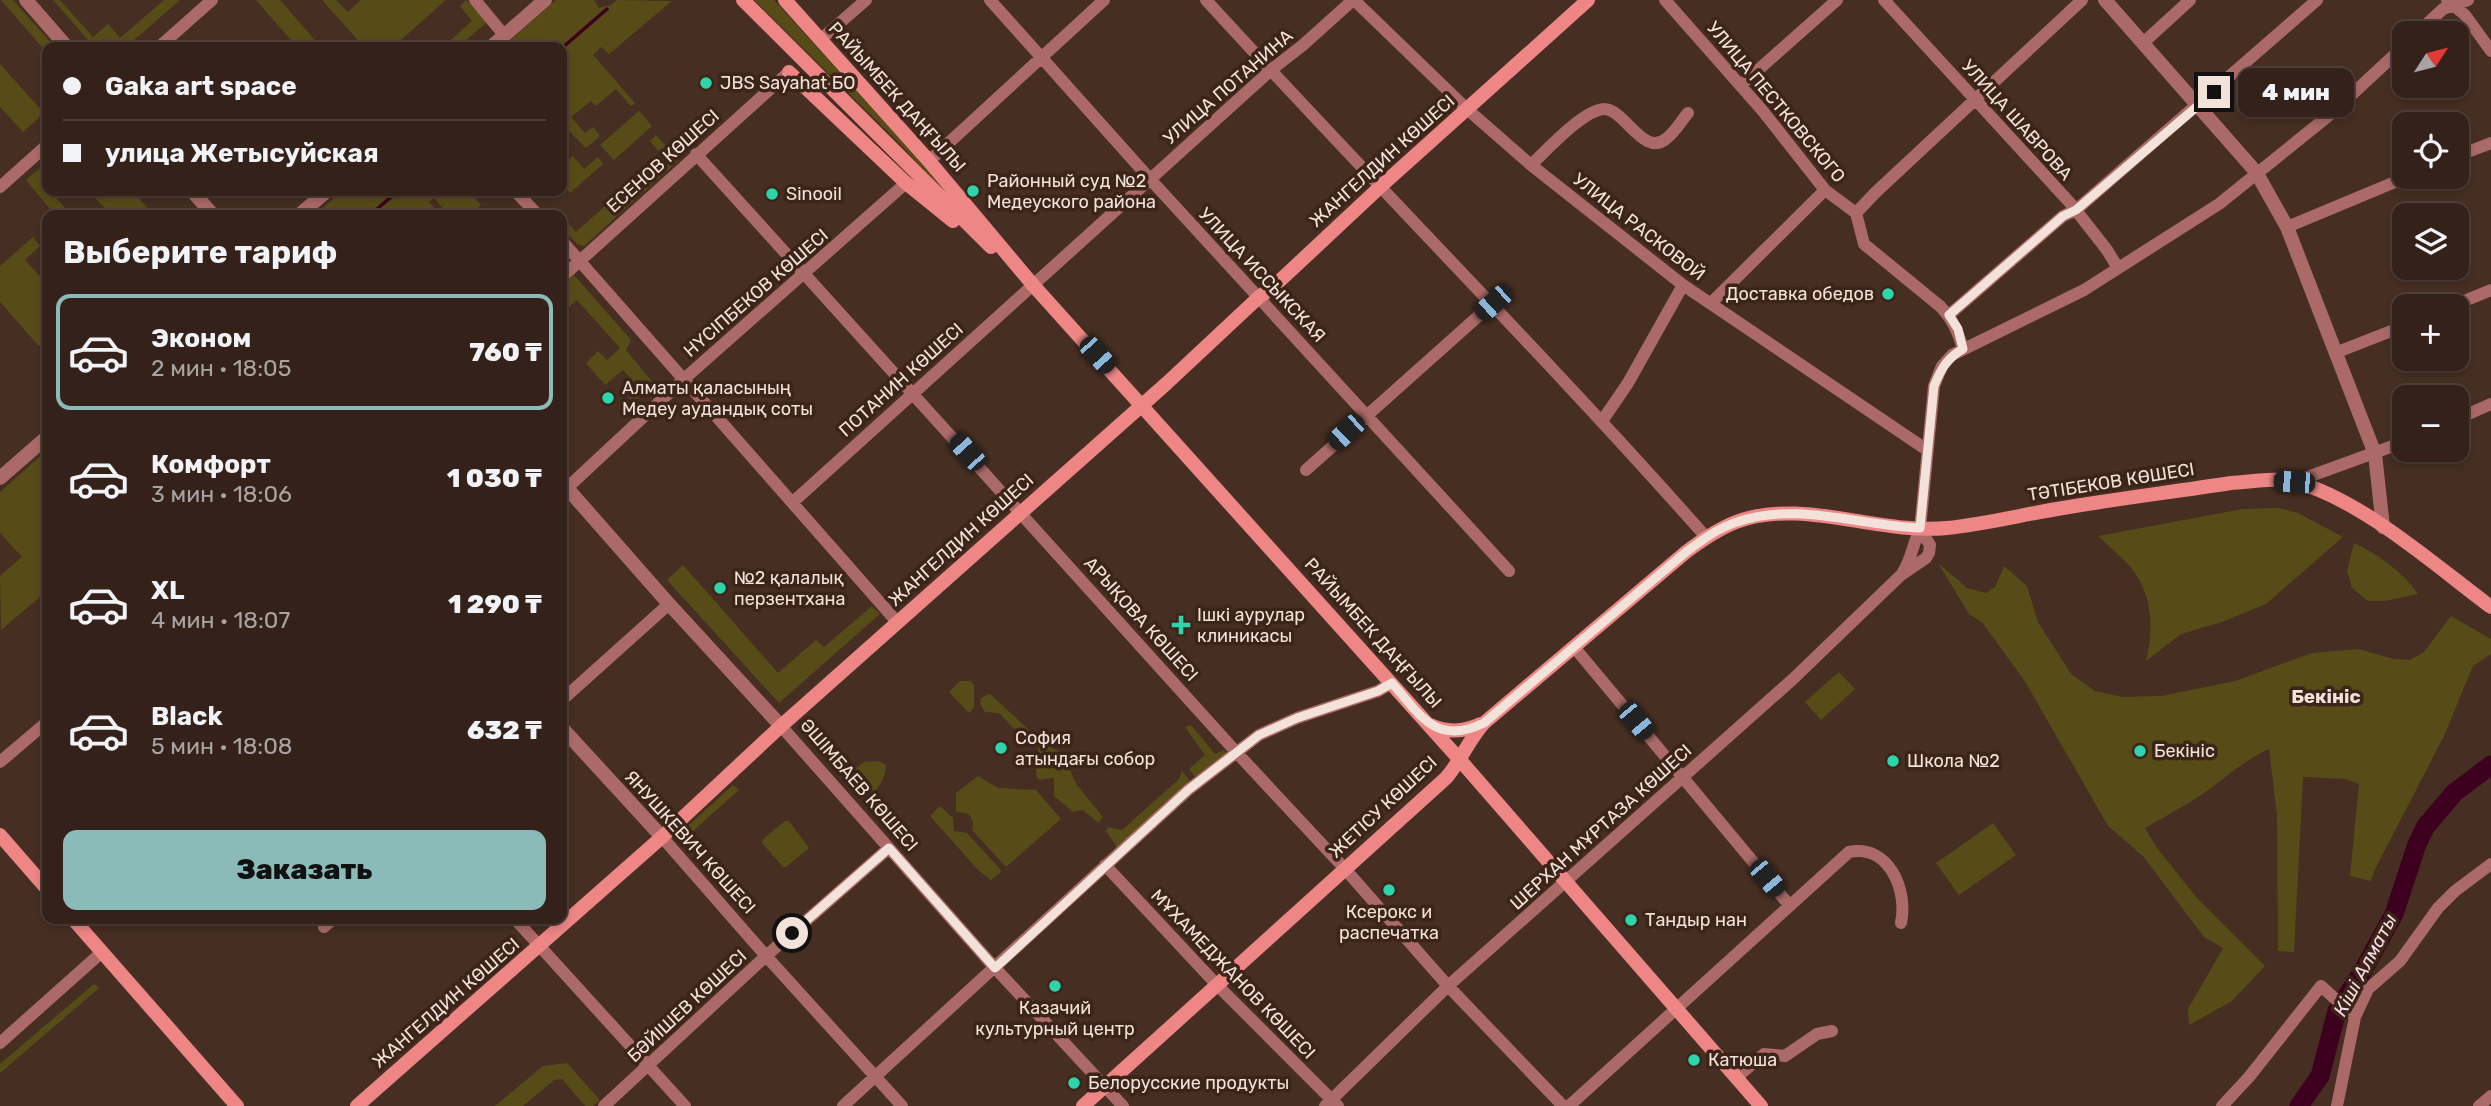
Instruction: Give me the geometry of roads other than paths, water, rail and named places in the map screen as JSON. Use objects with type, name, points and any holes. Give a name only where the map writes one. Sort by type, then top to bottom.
[{"type":"main road","name":"РАЙЫМБЕК ДАҢҒЫЛЫ","points":[[743,0],[1001,256],[1034,285]]},
{"type":"main road","name":"РАЙЫМБЕК ДАҢҒЫЛЫ","points":[[785,0],[929,161],[1034,285],[1461,760],[1761,1106]]},
{"type":"main road","name":"ЖАНГЕЛДИН КӨШЕСІ","points":[[567,921],[1258,297],[1272,288],[1588,0]]},
{"type":"main road","name":"РАЙЫМБЕК ДАҢҒЫЛЫ","points":[[789,72],[906,183],[1001,256]]},
{"type":"main road","name":"ТӘТІБЕКОВ КӨШЕСІ","points":[[1706,537],[1738,521],[1760,516],[1814,515],[1897,528],[1946,528],[2231,483],[2271,480],[2294,482],[2357,509],[2491,607]]},
{"type":"main road","name":"ЖЕТІСУ КӨШЕСІ","points":[[1083,1106],[1446,778],[1461,760],[1476,731],[1484,723],[1706,537]]},
{"type":"main road","points":[[1429,725],[1450,732],[1484,723]]},
{"type":"main road","points":[[0,835],[42,883]]},
{"type":"main road","points":[[77,924],[237,1106]]},
{"type":"main road","name":"ЖАНГЕЛДИН КӨШЕСІ","points":[[357,1106],[564,924]]},
{"type":"street","points":[[26,0],[63,42]]},
{"type":"street","points":[[165,42],[212,0]]},
{"type":"street","points":[[475,0],[504,35]]},
{"type":"street","points":[[496,42],[545,0]]},
{"type":"street","points":[[820,40],[866,0]]},
{"type":"street","name":"УЛИЦА ИССЫКСКАЯ","points":[[990,0],[1509,571]]},
{"type":"street","points":[[929,161],[1104,0]]},
{"type":"street","points":[[1206,0],[1380,187],[1493,303],[1706,537]]},
{"type":"street","name":"УЛИЦА ПОТАНИНА","points":[[1034,285],[1270,70],[1354,0]]},
{"type":"street","name":"УЛИЦА РАСКОВОЙ","points":[[1354,0],[1467,109],[1531,165],[1683,285],[1927,450]]},
{"type":"street","name":"УЛИЦА ПЕСТКОВСКОГО","points":[[1665,0],[1741,85],[1825,190],[1856,213]]},
{"type":"street","points":[[1741,85],[1837,0]]},
{"type":"street","name":"УЛИЦА ШАВРОВА","points":[[1884,0],[2076,210],[2118,268]]},
{"type":"street","points":[[1963,349],[1958,329],[1949,315],[1864,244],[1856,213],[1875,192],[2082,0]]},
{"type":"street","points":[[2105,0],[2256,172],[2287,227],[2375,454],[2383,527]]},
{"type":"street","points":[[2143,43],[2190,0]]},
{"type":"street","points":[[1949,315],[2063,216],[2076,210],[2198,106],[2317,0]]},
{"type":"street","points":[[2430,21],[2450,3],[2468,0]]},
{"type":"street","points":[[2450,3],[2465,15],[2491,51]]},
{"type":"street","points":[[1920,528],[1934,386],[1942,366],[1952,355],[2044,311],[2219,204],[2332,113],[2392,57]]},
{"type":"street","name":"ЕСЕНОВ КӨШЕСІ","points":[[567,273],[789,72]]},
{"type":"street","points":[[1531,165],[1567,130],[1594,112],[1605,109],[1615,113],[1645,141],[1657,143],[1666,140],[1688,113]]},
{"type":"street","points":[[2469,151],[2491,143]]},
{"type":"street","points":[[0,187],[42,149]]},
{"type":"street","name":"АРЫҚОВА КӨШЕСІ","points":[[696,154],[1448,986],[1563,1106]]},
{"type":"street","name":"НҮСІПБЕКОВ КӨШЕСІ","points":[[567,489],[684,379],[906,183]]},
{"type":"street","points":[[2287,227],[2392,183]]},
{"type":"street","points":[[1711,303],[1825,190]]},
{"type":"street","points":[[196,196],[209,210]]},
{"type":"street","points":[[305,210],[321,196]]},
{"type":"street","points":[[520,196],[533,210]]},
{"type":"street","points":[[567,247],[898,623]]},
{"type":"street","name":"ПОТАНИН КӨШЕСІ","points":[[793,502],[1034,285]]},
{"type":"street","points":[[1602,421],[1628,383],[1683,285]]},
{"type":"street","points":[[2469,299],[2491,290]]},
{"type":"street","points":[[1306,470],[1493,303]]},
{"type":"street","points":[[2335,353],[2392,331]]},
{"type":"street","points":[[2469,414],[2491,404]]},
{"type":"street","points":[[0,478],[42,440]]},
{"type":"street","points":[[2294,482],[2392,447]]},
{"type":"street","name":"ӘШІМБАЕВ КӨШЕСІ","points":[[567,493],[1123,1106]]},
{"type":"street","name":"ШЕРХАН МҰРТАЗА КӨШЕСІ","points":[[1332,1104],[1448,986],[1793,679],[1901,575],[1909,564],[1912,544],[1920,528]]},
{"type":"street","points":[[567,695],[668,604]]},
{"type":"street","points":[[1574,647],[1790,906]]},
{"type":"street","points":[[843,1106],[1188,790],[1259,735],[1297,718],[1378,691],[1392,683]]},
{"type":"street","points":[[0,762],[42,726]]},
{"type":"street","name":"ЯНУШКЕВИЧ КӨШЕСІ","points":[[567,733],[902,1106]]},
{"type":"street","name":"БӘЙІШЕВ КӨШЕСІ","points":[[604,1106],[766,956],[889,848]]},
{"type":"street","points":[[1569,1106],[1849,852],[1861,850],[1876,856],[1896,876],[1903,894],[1904,908],[1900,923]]},
{"type":"street","points":[[2337,1106],[2351,1013],[2368,989],[2400,961],[2438,908],[2491,864]]},
{"type":"street","name":"МҰХАМЕДЖАНОВ КӨШЕСІ","points":[[1104,865],[1332,1104]]},
{"type":"street","points":[[519,924],[685,1106]]},
{"type":"street","points":[[0,1043],[102,952]]},
{"type":"street","points":[[2222,1106],[2249,1077],[2321,986],[2351,1013]]},
{"type":"street","points":[[1736,1078],[1764,1054],[1785,1056],[1816,1034],[1832,1031]]},
{"type":"street","points":[[2479,1106],[2491,1096]]},
{"type":"waterway","points":[[567,44],[607,9]]},
{"type":"waterway","points":[[376,210],[392,196]]},
{"type":"waterway","name":"Кіші Алматы","points":[[2299,1106],[2320,1076],[2337,1011],[2394,914],[2417,844],[2426,826],[2454,793],[2491,765]]},
{"type":"place","name":"JBS Sayahat БО","points":[[706,83]]},
{"type":"place","name":"Районный суд №2 Медеуского района","points":[[973,191]]},
{"type":"place","name":"Sinooil","points":[[772,194]]},
{"type":"place","name":"Доставка обедов","points":[[1888,294]]},
{"type":"place","name":"Алматы қаласының Медеу аудандық соты","points":[[608,398]]},
{"type":"place","name":"№2 қалалық перзентхана","points":[[720,588]]},
{"type":"place","name":"Ішкі аурулар клиникасы","points":[[1181,625]]},
{"type":"place","name":"София атындағы собор","points":[[1001,748]]},
{"type":"place","name":"Бекініс","points":[[2140,751]]},
{"type":"place","name":"Школа №2","points":[[1893,761]]},
{"type":"place","name":"Ксерокс и распечатка","points":[[1389,890]]},
{"type":"place","name":"Тандыр нан","points":[[1631,920]]},
{"type":"place","name":"Казачий культурный центр","points":[[1055,986]]},
{"type":"place","name":"Катюша","points":[[1694,1060]]},
{"type":"place","name":"Белорусские продукты","points":[[1074,1083]]},
{"type":"district","name":"Бекініс","points":[[2326,696]]}]
